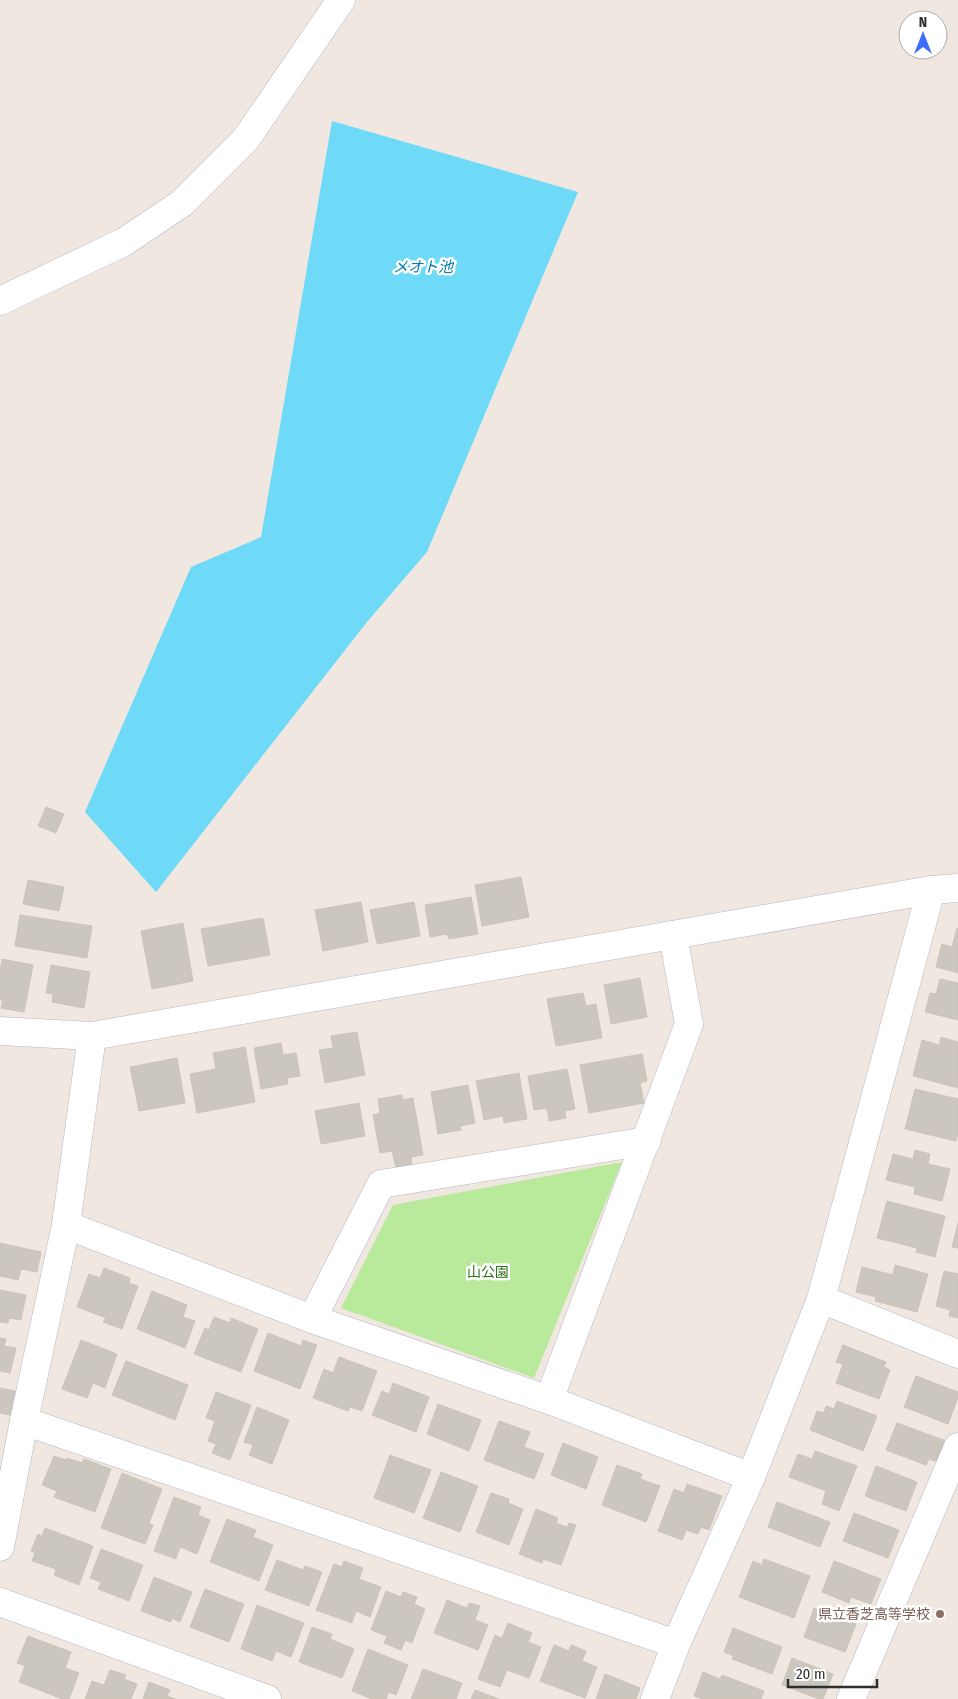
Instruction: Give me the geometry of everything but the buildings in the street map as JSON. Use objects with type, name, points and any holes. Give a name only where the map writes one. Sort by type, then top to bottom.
[{"type":"street","points":[[0,301],[124,242],[182,203],[246,139],[340,0]]},
{"type":"street","points":[[0,1032],[92,1036],[931,890],[958,888]]},
{"type":"street","points":[[655,1699],[676,1644],[751,1477],[821,1299],[931,890]]},
{"type":"street","points":[[549,1400],[689,1024],[673,935]]},
{"type":"street","points":[[0,1547],[24,1421],[66,1225],[92,1036]]},
{"type":"street","points":[[312,1319],[380,1184],[646,1141]]},
{"type":"street","points":[[66,1225],[312,1319],[549,1400],[751,1477]]},
{"type":"street","points":[[821,1299],[958,1354]]},
{"type":"street","points":[[24,1421],[676,1644]]},
{"type":"street","points":[[850,1699],[958,1447]]},
{"type":"street","points":[[0,1602],[267,1699]]},
{"type":"green space","name":"山公園","points":[[622,1162],[534,1378],[341,1308],[393,1205]]},
{"type":"water","name":"メオト池","points":[[332,121],[578,192],[427,552],[367,622],[156,892],[85,812],[191,567],[261,537]]},
{"type":"place","name":"県立香芝高等学校","points":[[940,1614]]}]
